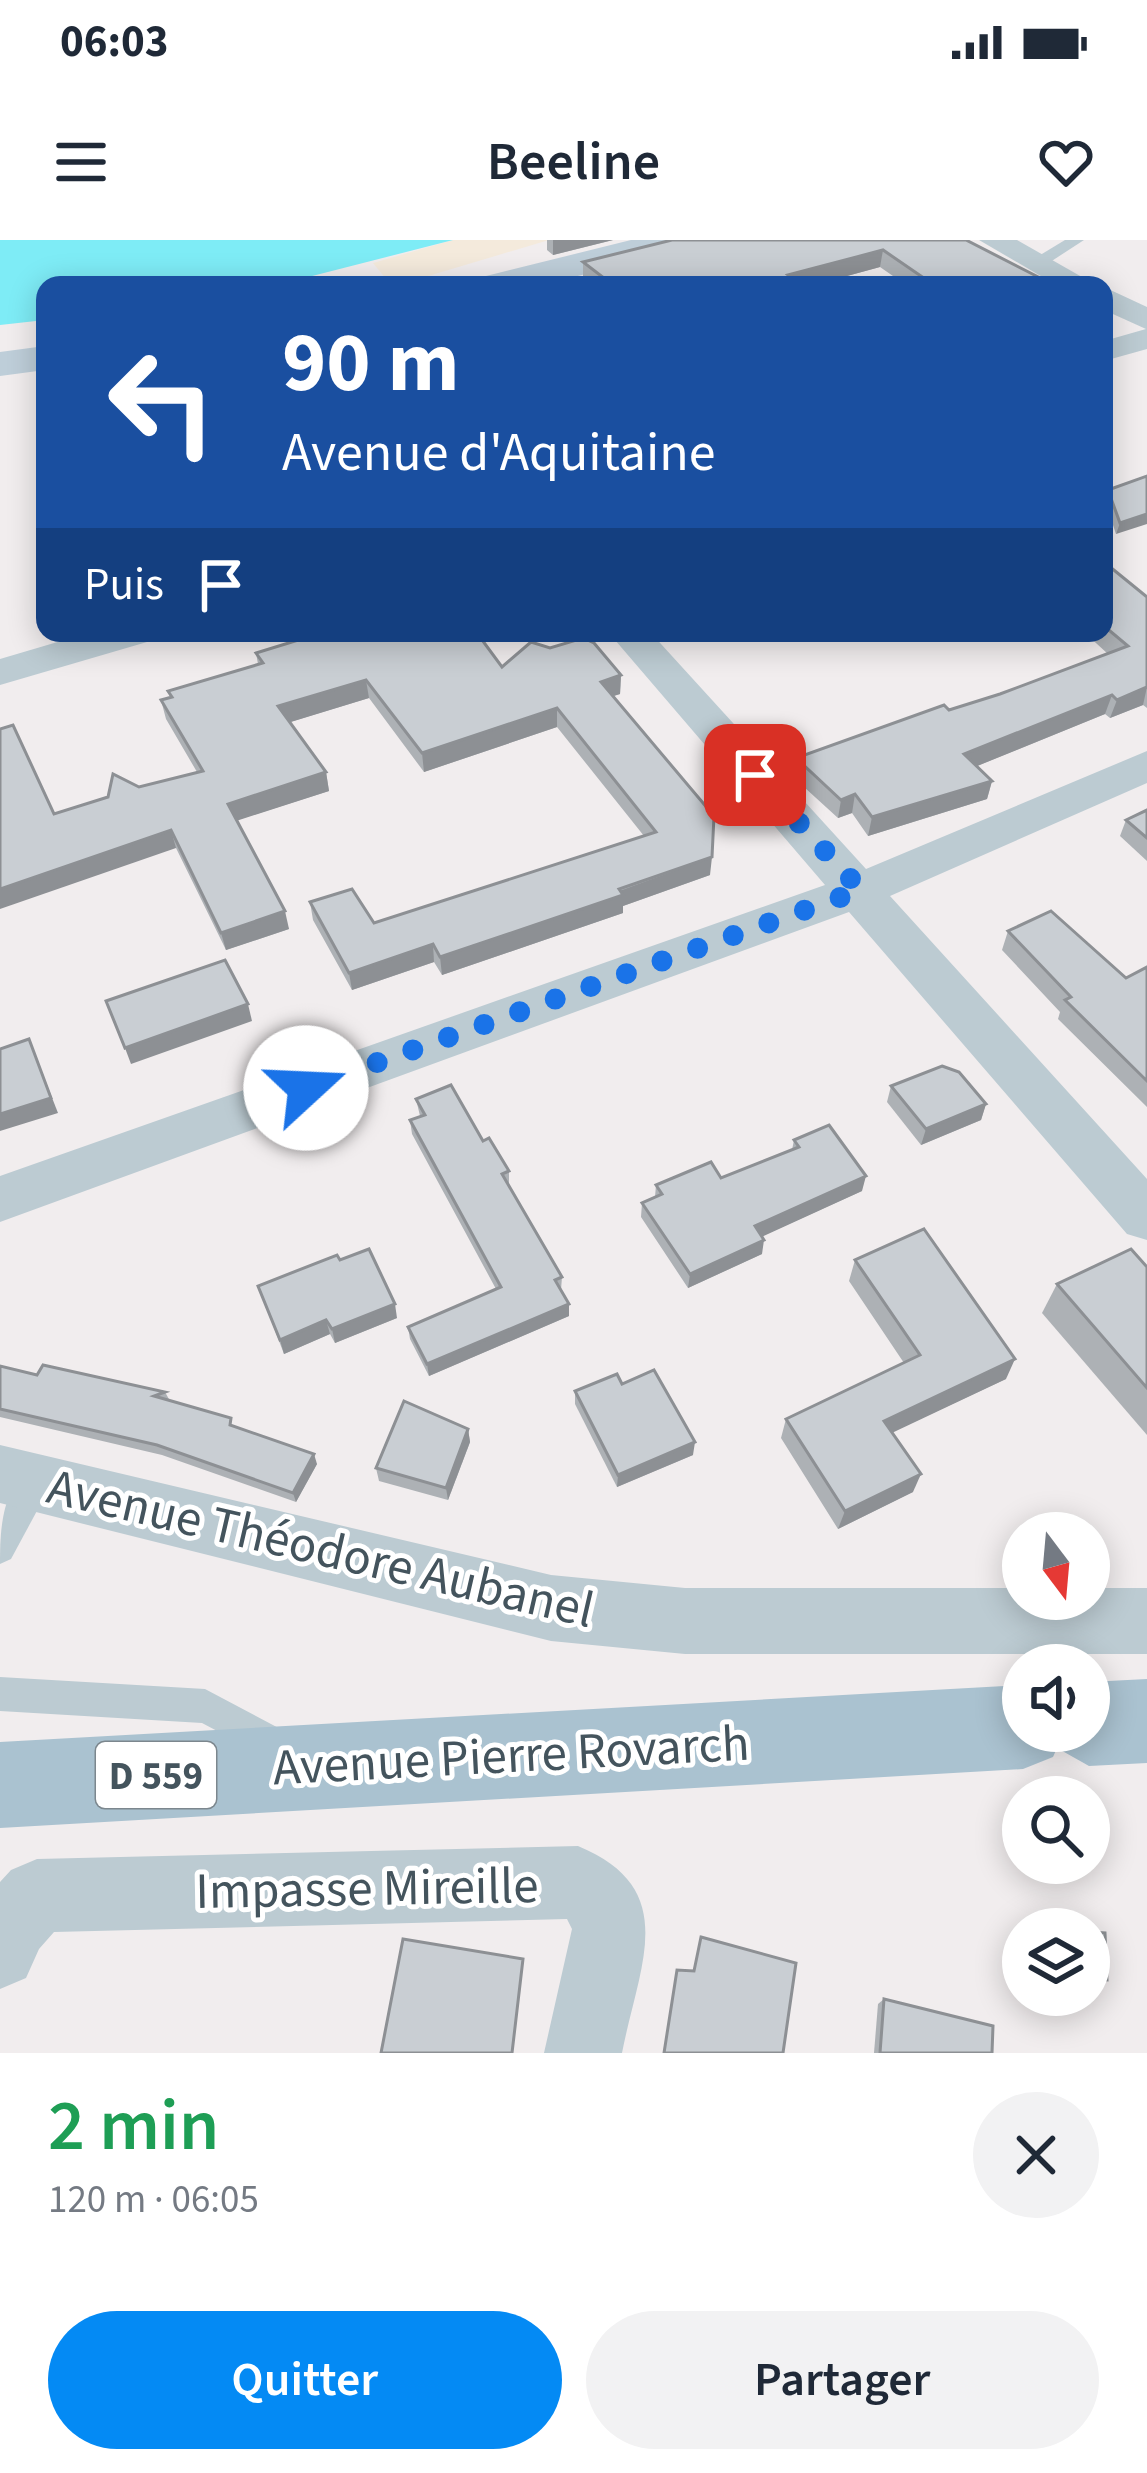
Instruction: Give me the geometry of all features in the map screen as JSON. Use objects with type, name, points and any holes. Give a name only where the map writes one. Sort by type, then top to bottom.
[{"type":"main road","points":[[532,276],[676,240]]},
{"type":"main road","points":[[0,364],[36,359]]},
{"type":"main road","points":[[1110,1723],[1147,1721]]},
{"type":"main road","name":"Avenue Pierre Rovarch","points":[[0,1785],[1002,1728]]},
{"type":"street","points":[[994,240],[1063,276]]},
{"type":"street","points":[[1113,302],[1147,320]]},
{"type":"street","points":[[1113,348],[1147,339]]},
{"type":"street","points":[[0,672],[103,642]]},
{"type":"street","points":[[637,642],[1147,1217]]},
{"type":"street","points":[[0,1199],[861,890],[1147,766]]},
{"type":"street","name":"Avenue Théodore Aubanel","points":[[18,1479],[551,1609],[685,1621],[1147,1621]]},
{"type":"street","name":"Impasse Mireille","points":[[0,1952],[11,1924],[38,1896],[578,1882],[606,1903],[609,1929],[583,2053]]},
{"type":"lane","points":[[1038,263],[1076,240]]},
{"type":"lane","points":[[0,1548],[18,1479]]},
{"type":"lane","points":[[0,1694],[205,1706],[311,1764]]},
{"type":"sand","points":[[453,240],[549,240],[428,276],[384,276],[373,263]]},
{"type":"water","points":[[0,240],[453,240],[312,276],[36,276],[36,321],[0,325]]},
{"type":"building","points":[[672,240],[966,240],[1036,276],[921,276],[883,250],[789,276],[601,276],[583,262]]},
{"type":"building","points":[[1147,476],[1147,514],[1120,523],[1113,488]]},
{"type":"building","points":[[1113,569],[1147,597],[1147,687],[1117,700],[1112,695],[964,754],[992,781],[872,817],[855,794],[841,800],[796,758],[944,705],[949,710],[1000,694],[1128,646],[1113,634]]},
{"type":"building","points":[[292,642],[484,642],[502,667],[531,642],[550,648],[592,642],[621,675],[601,682],[714,816],[712,857],[619,889],[623,895],[440,957],[433,944],[349,973],[310,902],[352,889],[374,923],[656,832],[557,708],[422,753],[366,680],[278,706],[326,772],[228,804],[285,911],[221,933],[171,830],[0,889],[0,729],[13,725],[54,814],[108,797],[113,774],[139,787],[203,771],[161,700],[172,697],[168,691],[263,663],[256,653]]},
{"type":"building","points":[[1147,810],[1147,838],[1126,820]]},
{"type":"building","points":[[1051,911],[1126,978],[1147,967],[1147,1081],[1065,1000],[1071,997],[1008,931]]},
{"type":"building","points":[[225,960],[248,1004],[125,1048],[106,1001]]},
{"type":"building","points":[[29,1039],[51,1098],[0,1114],[0,1049]]},
{"type":"building","points":[[942,1066],[959,1072],[986,1104],[926,1129],[891,1086]]},
{"type":"building","points":[[451,1085],[483,1141],[489,1138],[509,1171],[502,1174],[562,1277],[555,1280],[569,1304],[427,1364],[408,1327],[501,1287],[410,1120],[425,1115],[416,1099]]},
{"type":"building","points":[[829,1125],[866,1176],[755,1226],[764,1240],[690,1274],[642,1203],[662,1194],[656,1185],[711,1162],[721,1178],[799,1147],[794,1140]]},
{"type":"building","points":[[924,1229],[1015,1359],[884,1421],[921,1474],[845,1511],[786,1419],[920,1355],[855,1260]]},
{"type":"building","points":[[369,1249],[395,1304],[332,1329],[326,1320],[280,1340],[258,1286],[337,1255],[340,1260]]},
{"type":"building","points":[[1131,1249],[1147,1267],[1147,1388],[1057,1284]]},
{"type":"building","points":[[43,1365],[165,1392],[154,1396],[231,1418],[230,1425],[314,1454],[293,1493],[157,1445],[0,1409],[0,1366],[37,1375]]},
{"type":"building","points":[[654,1370],[695,1442],[618,1475],[575,1391],[617,1374],[622,1384]]},
{"type":"building","points":[[404,1401],[468,1429],[446,1488],[376,1468]]},
{"type":"building","points":[[701,1937],[796,1963],[783,2053],[664,2053],[677,1970],[694,1971]]},
{"type":"building","points":[[403,1939],[523,1959],[512,2053],[381,2053]]},
{"type":"building","points":[[884,1999],[993,2026],[992,2053],[880,2053]]},
{"type":"route","points":[[306,1088],[861,890],[755,775]]}]
